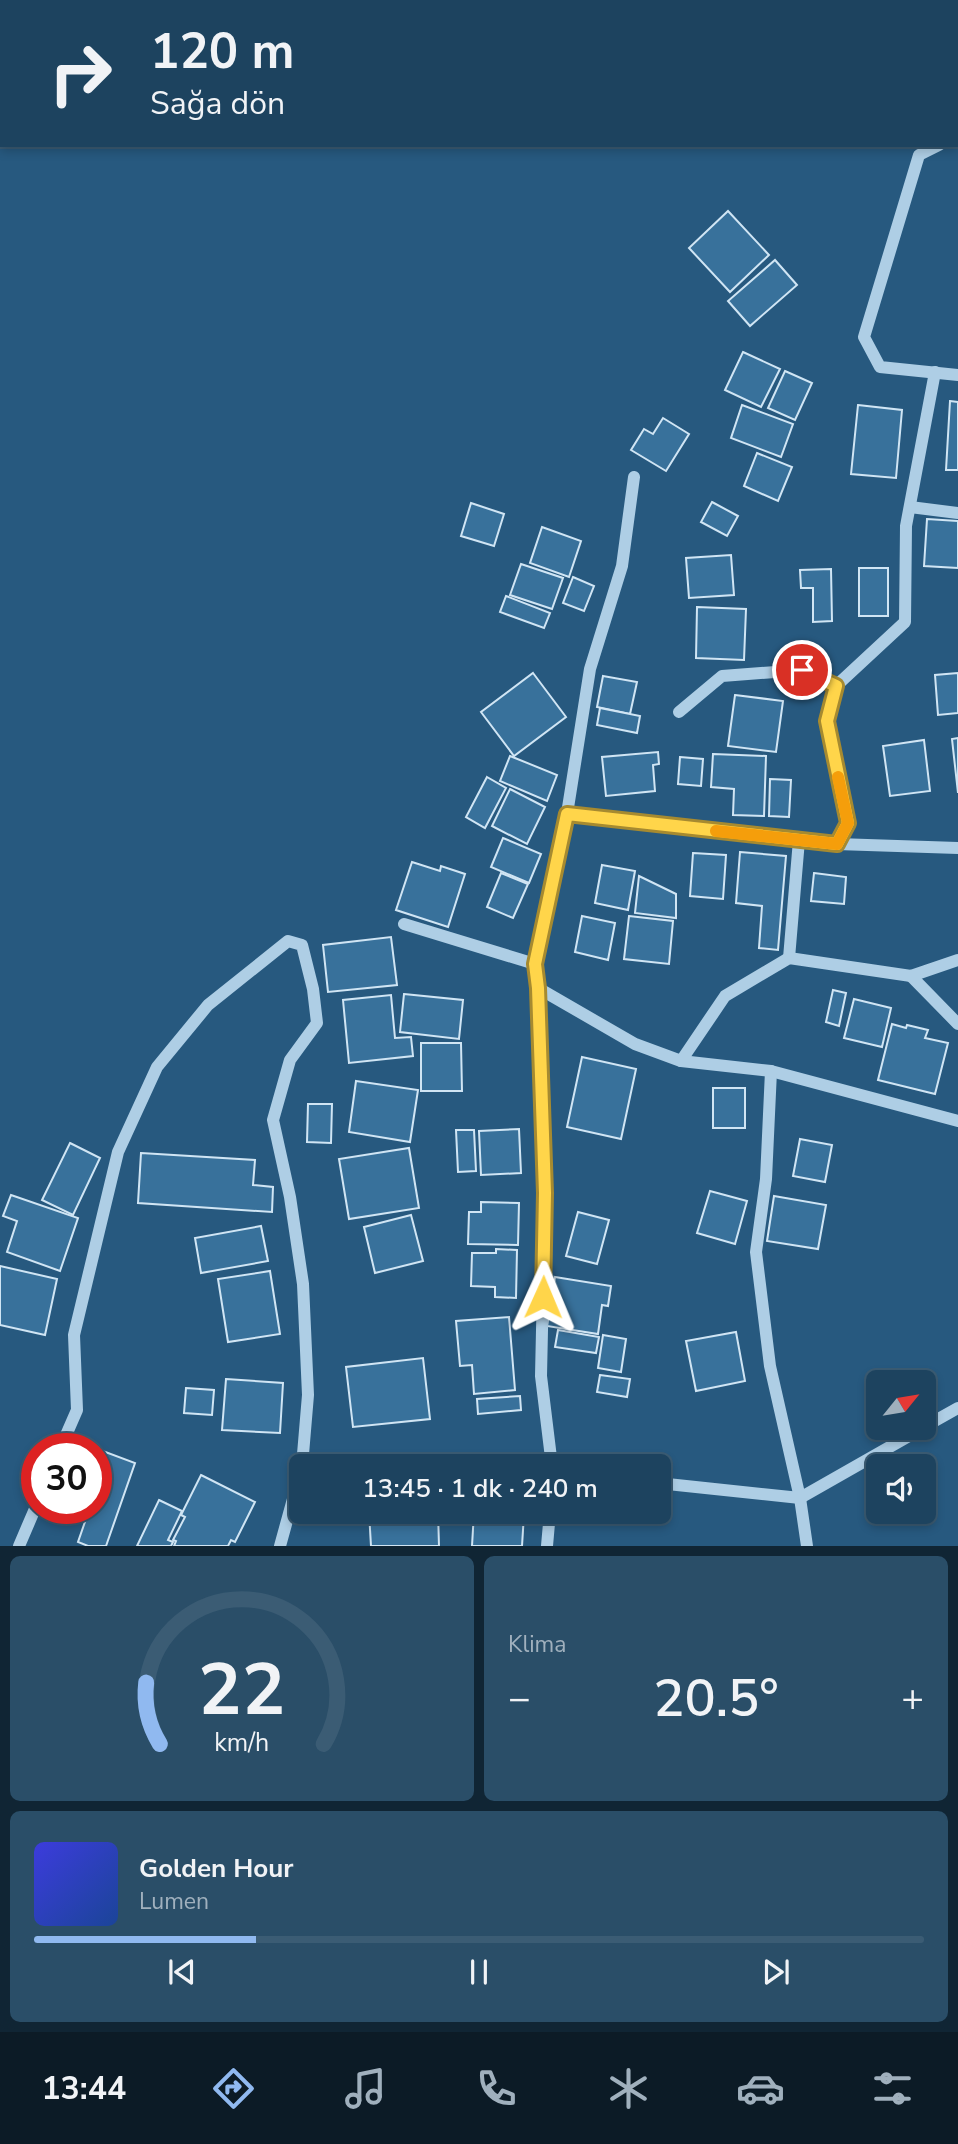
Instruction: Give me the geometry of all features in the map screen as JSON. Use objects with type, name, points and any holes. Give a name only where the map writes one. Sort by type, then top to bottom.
[{"type":"street","points":[[935,147],[919,155],[864,337],[880,367],[958,375]]},
{"type":"street","points":[[837,844],[848,823],[827,721],[836,686],[905,622],[906,526],[935,372]]},
{"type":"street","points":[[551,1454],[541,1376],[545,1193],[535,964],[567,814],[590,669],[622,566],[634,477]]},
{"type":"street","points":[[909,507],[958,513]]},
{"type":"street","points":[[679,712],[722,676],[802,670],[836,686]]},
{"type":"street","points":[[567,814],[799,841],[958,848]]},
{"type":"street","points":[[789,958],[799,841]]},
{"type":"street","points":[[404,924],[535,964]]},
{"type":"street","points":[[67,1433],[77,1410],[74,1335],[118,1152],[157,1067],[208,1005],[288,941],[302,945],[313,989],[317,1023],[290,1060],[273,1120],[290,1197],[303,1284],[308,1395],[302,1454]]},
{"type":"street","points":[[681,1061],[725,996],[789,958],[911,976],[958,960]]},
{"type":"street","points":[[911,976],[958,1024]]},
{"type":"street","points":[[538,988],[635,1044],[681,1061],[771,1071],[958,1121]]},
{"type":"street","points":[[771,1071],[766,1179],[756,1252],[769,1366],[800,1498],[807,1545]]},
{"type":"street","points":[[936,1421],[958,1408]]},
{"type":"street","points":[[671,1484],[800,1498],[903,1440]]},
{"type":"street","points":[[280,1545],[289,1512]]},
{"type":"street","points":[[19,1545],[28,1524]]},
{"type":"street","points":[[547,1545],[549,1524]]},
{"type":"building","points":[[728,211],[769,255],[730,292],[689,248]]},
{"type":"building","points":[[775,260],[797,285],[750,326],[728,301]]},
{"type":"building","points":[[743,352],[780,369],[761,407],[725,390]]},
{"type":"building","points":[[785,371],[812,383],[795,420],[768,408]]},
{"type":"building","points":[[950,401],[958,402],[958,470],[946,470]]},
{"type":"building","points":[[742,405],[793,424],[781,457],[731,438]]},
{"type":"building","points":[[858,405],[902,410],[896,478],[851,474]]},
{"type":"building","points":[[663,418],[689,434],[666,471],[631,450],[644,429],[653,434]]},
{"type":"building","points":[[757,453],[792,467],[778,501],[744,486]]},
{"type":"building","points":[[712,502],[738,516],[727,536],[701,522]]},
{"type":"building","points":[[471,503],[504,514],[494,546],[461,536]]},
{"type":"building","points":[[927,519],[958,521],[958,568],[924,566]]},
{"type":"building","points":[[542,527],[581,541],[569,577],[530,563]]},
{"type":"building","points":[[731,555],[734,595],[689,598],[686,558]]},
{"type":"building","points":[[521,564],[563,578],[552,609],[510,595]]},
{"type":"building","points":[[859,568],[888,568],[888,616],[859,616]]},
{"type":"building","points":[[831,569],[832,621],[813,622],[813,588],[801,588],[800,570]]},
{"type":"building","points":[[573,577],[594,586],[584,611],[563,603]]},
{"type":"building","points":[[506,596],[550,613],[544,628],[500,612]]},
{"type":"building","points":[[697,607],[746,609],[744,660],[696,658]]},
{"type":"building","points":[[533,673],[566,717],[514,756],[481,712]]},
{"type":"building","points":[[958,673],[958,713],[938,715],[935,675]]},
{"type":"building","points":[[603,676],[637,682],[630,714],[597,707]]},
{"type":"building","points":[[735,695],[783,701],[776,752],[728,746]]},
{"type":"building","points":[[600,708],[640,716],[637,733],[597,725]]},
{"type":"building","points":[[958,738],[958,793],[952,739]]},
{"type":"building","points":[[924,740],[930,791],[890,796],[883,746]]},
{"type":"building","points":[[658,752],[659,764],[653,765],[655,791],[606,796],[602,757]]},
{"type":"building","points":[[713,754],[766,756],[764,816],[733,815],[734,789],[711,787]]},
{"type":"building","points":[[510,756],[557,775],[547,801],[500,781]]},
{"type":"building","points":[[680,757],[703,759],[701,786],[678,784]]},
{"type":"building","points":[[487,777],[506,788],[485,828],[466,817]]},
{"type":"building","points":[[770,779],[791,780],[789,817],[769,816]]},
{"type":"building","points":[[510,789],[545,807],[527,844],[492,826]]},
{"type":"building","points":[[503,838],[541,854],[529,883],[491,867]]},
{"type":"building","points":[[740,852],[786,856],[778,950],[759,948],[762,906],[736,903]]},
{"type":"building","points":[[693,853],[726,855],[723,899],[690,896]]},
{"type":"building","points":[[412,862],[440,871],[441,866],[465,874],[448,927],[396,910]]},
{"type":"building","points":[[602,865],[635,871],[628,910],[595,903]]},
{"type":"building","points":[[501,873],[528,884],[513,918],[487,907]]},
{"type":"building","points":[[814,873],[846,877],[844,904],[811,901]]},
{"type":"building","points":[[639,876],[676,894],[676,918],[635,913]]},
{"type":"building","points":[[582,916],[615,923],[608,960],[575,952]]},
{"type":"building","points":[[629,916],[673,921],[669,964],[624,959]]},
{"type":"building","points":[[391,937],[397,985],[328,992],[323,945]]},
{"type":"building","points":[[833,990],[846,993],[839,1026],[826,1022]]},
{"type":"building","points":[[404,994],[463,1000],[459,1039],[400,1032]]},
{"type":"building","points":[[391,995],[395,1038],[411,1037],[413,1056],[349,1063],[343,1000]]},
{"type":"building","points":[[854,999],[891,1008],[882,1047],[844,1038]]},
{"type":"building","points":[[892,1024],[928,1030],[925,1038],[948,1043],[935,1094],[878,1080]]},
{"type":"building","points":[[421,1043],[461,1043],[462,1091],[421,1091]]},
{"type":"building","points":[[582,1057],[636,1069],[621,1139],[567,1127]]},
{"type":"building","points":[[356,1081],[418,1090],[410,1142],[349,1132]]},
{"type":"building","points":[[713,1088],[745,1088],[745,1128],[713,1128]]},
{"type":"building","points":[[308,1104],[332,1104],[331,1143],[307,1142]]},
{"type":"building","points":[[519,1129],[521,1173],[481,1175],[479,1131]]},
{"type":"building","points":[[456,1130],[474,1130],[476,1171],[458,1172]]},
{"type":"building","points":[[800,1139],[832,1145],[825,1182],[793,1176]]},
{"type":"building","points":[[70,1143],[100,1158],[73,1215],[42,1200]]},
{"type":"building","points":[[409,1148],[419,1208],[349,1219],[339,1159]]},
{"type":"building","points":[[141,1153],[255,1160],[253,1185],[273,1187],[272,1212],[138,1203]]},
{"type":"building","points":[[710,1191],[747,1201],[735,1244],[697,1233]]},
{"type":"building","points":[[11,1195],[78,1218],[60,1271],[7,1252],[17,1221],[3,1216]]},
{"type":"building","points":[[774,1196],[826,1205],[818,1249],[767,1241]]},
{"type":"building","points":[[481,1202],[519,1203],[518,1245],[468,1244],[469,1212],[481,1212]]},
{"type":"building","points":[[578,1212],[609,1220],[597,1264],[566,1256]]},
{"type":"building","points":[[411,1215],[423,1261],[375,1273],[364,1227]]},
{"type":"building","points":[[261,1226],[268,1261],[201,1273],[195,1238]]},
{"type":"building","points":[[496,1249],[517,1250],[516,1298],[495,1297],[495,1287],[471,1286],[472,1253],[496,1253]]},
{"type":"building","points":[[0,1266],[57,1279],[45,1335],[0,1325]]},
{"type":"building","points":[[270,1271],[280,1334],[228,1342],[218,1279]]},
{"type":"building","points":[[555,1277],[611,1286],[608,1306],[602,1305],[598,1334],[547,1326]]},
{"type":"building","points":[[509,1317],[515,1390],[474,1394],[472,1365],[460,1366],[456,1321]]},
{"type":"building","points":[[558,1330],[599,1337],[596,1353],[555,1347]]},
{"type":"building","points":[[736,1332],[745,1381],[696,1391],[686,1341]]},
{"type":"building","points":[[603,1335],[626,1339],[621,1372],[598,1368]]},
{"type":"building","points":[[423,1358],[430,1419],[353,1427],[346,1367]]},
{"type":"building","points":[[600,1375],[630,1379],[627,1397],[597,1392]]},
{"type":"building","points":[[226,1379],[283,1383],[280,1433],[222,1430]]},
{"type":"building","points":[[186,1388],[214,1390],[212,1415],[184,1413]]},
{"type":"building","points":[[520,1396],[521,1410],[478,1414],[477,1399]]},
{"type":"building","points":[[112,1454],[135,1463],[106,1546],[88,1546],[78,1542],[84,1524],[112,1524]]},
{"type":"building","points":[[201,1475],[255,1502],[235,1542],[231,1540],[228,1546],[174,1546],[176,1541],[173,1540],[185,1517],[181,1515]]},
{"type":"building","points":[[159,1500],[182,1511],[168,1540],[173,1542],[171,1546],[137,1546]]},
{"type":"building","points":[[370,1524],[438,1524],[439,1546],[371,1546]]},
{"type":"building","points":[[473,1524],[523,1524],[522,1546],[472,1546]]},
{"type":"slow traffic","points":[[716,831],[837,844],[848,823],[838,777]]},
{"type":"route","points":[[543,1297],[545,1193],[535,964],[567,814],[837,844],[848,823],[827,721],[836,686],[802,670]]}]
